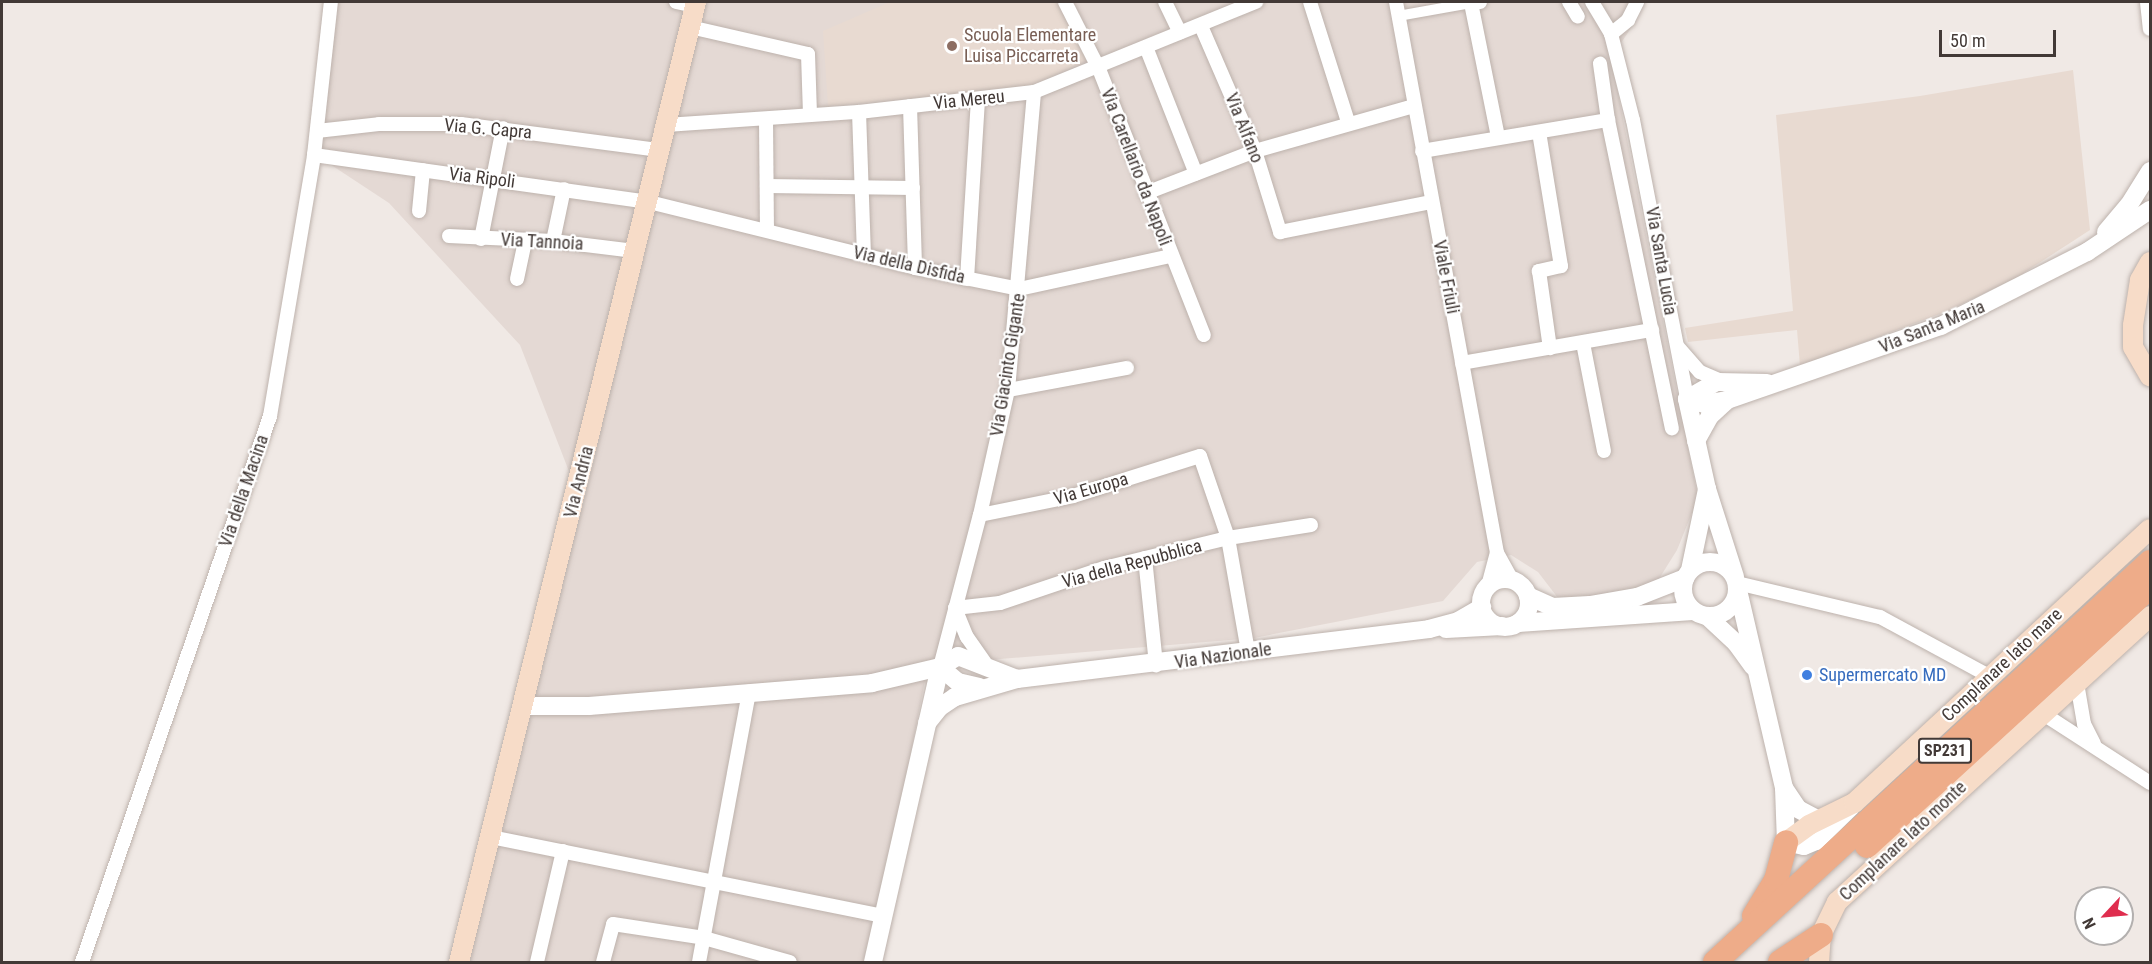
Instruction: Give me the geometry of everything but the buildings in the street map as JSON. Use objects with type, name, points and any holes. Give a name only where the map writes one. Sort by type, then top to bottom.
[{"type":"highway","name":"SP231","points":[[1739,951],[2151,562]]},
{"type":"highway","name":"SP231","points":[[1715,963],[1739,951],[2151,587]]},
{"type":"highway","points":[[1739,951],[1776,880],[1786,842]]},
{"type":"highway","points":[[1780,963],[1821,935]]},
{"type":"main road","name":"Via Andria","points":[[459,963],[525,706],[634,251],[649,202],[659,150],[690,27],[689,3]]},
{"type":"main road","points":[[2151,262],[2140,280],[2133,325],[2133,347],[2151,376]]},
{"type":"main road","name":"Complanare lato mare","points":[[1786,842],[1819,820],[1854,803],[1989,676],[2151,529]]},
{"type":"main road","name":"Complanare lato monte","points":[[1819,963],[1821,935],[1837,902],[2151,616]]},
{"type":"street","name":"Via della Macina","points":[[82,963],[270,416],[314,155],[331,2]]},
{"type":"street","name":"Via Carellario da Napoli","points":[[1065,2],[1099,69],[1170,256],[1204,335]]},
{"type":"street","points":[[1165,2],[1180,33]]},
{"type":"street","name":"Via Mereu","points":[[666,125],[859,112],[1034,92],[1099,69],[1146,46],[1201,26],[1256,2]]},
{"type":"street","points":[[1310,2],[1348,122]]},
{"type":"street","name":"Viale Friuli","points":[[1396,2],[1497,553],[1512,580]]},
{"type":"street","points":[[1398,16],[1476,2],[1498,137]]},
{"type":"street","points":[[1569,2],[1578,17]]},
{"type":"street","name":"Via Santa Lucia","points":[[1592,2],[1611,34],[1647,180],[1675,343],[1696,441],[1707,489],[1736,584],[1784,788],[1786,842]]},
{"type":"street","points":[[1611,34],[1628,20],[1637,2]]},
{"type":"street","points":[[2146,2],[2151,29]]},
{"type":"street","name":"Via Alfano","points":[[1201,26],[1255,151],[1280,232],[1431,202]]},
{"type":"street","points":[[690,27],[808,54],[810,115]]},
{"type":"street","points":[[1146,46],[1196,174]]},
{"type":"street","points":[[1600,64],[1608,120],[1672,428]]},
{"type":"street","name":"Via Giacinto Gigante","points":[[939,667],[980,515],[1008,390],[1019,289],[1034,92]]},
{"type":"street","points":[[967,279],[978,99]]},
{"type":"street","points":[[910,106],[915,268]]},
{"type":"street","points":[[1146,193],[1255,151],[1348,122],[1414,106]]},
{"type":"street","points":[[859,112],[864,255]]},
{"type":"street","points":[[766,119],[767,229]]},
{"type":"street","points":[[1422,151],[1608,120]]},
{"type":"street","name":"Via G. Capra","points":[[317,131],[379,124],[503,128],[659,150]]},
{"type":"street","points":[[481,239],[503,128]]},
{"type":"street","points":[[1539,132],[1561,266],[1539,271],[1550,348]]},
{"type":"street","name":"Via Ripoli","points":[[314,155],[423,171],[492,178],[649,202]]},
{"type":"street","points":[[419,211],[423,171]]},
{"type":"street","name":"Via Santa Maria","points":[[2087,252],[2117,222],[2151,171]]},
{"type":"street","points":[[767,186],[913,188]]},
{"type":"street","points":[[553,241],[564,189]]},
{"type":"street","name":"Via della Disfida","points":[[649,202],[767,229],[915,268],[1019,289],[1170,256]]},
{"type":"street","name":"Via Santa Maria","points":[[1687,399],[1704,404],[1727,400],[1769,383],[1869,353],[1941,326],[2087,252],[2151,210]]},
{"type":"street","name":"Via Tannoia","points":[[448,236],[553,241],[634,251]]},
{"type":"street","points":[[518,279],[525,240]]},
{"type":"street","points":[[1462,363],[1652,330]]},
{"type":"street","points":[[1583,343],[1604,451]]},
{"type":"street","name":"Via Santa Maria","points":[[1675,343],[1700,372],[1724,382]]},
{"type":"street","points":[[1008,390],[1127,368]]},
{"type":"street","name":"Via Santa Maria","points":[[1687,399],[1699,389],[1724,382],[1769,383]]},
{"type":"street","name":"Via Santa Maria","points":[[1696,441],[1710,416],[1727,400]]},
{"type":"street","name":"Via Europa","points":[[980,515],[1073,496],[1200,456],[1228,538]]},
{"type":"street","name":"Via Santa Lucia","points":[[1688,574],[1707,489]]},
{"type":"street","name":"Via della Repubblica","points":[[955,608],[1000,603],[1145,558],[1228,538],[1311,525]]},
{"type":"street","points":[[1228,538],[1248,652]]},
{"type":"street","name":"Viale Friuli","points":[[1488,586],[1497,553]]},
{"type":"street","points":[[1145,558],[1156,664]]},
{"type":"street","points":[[1528,597],[1527,611],[1510,625],[1488,620],[1482,607],[1488,586],[1501,579],[1512,580],[1528,597],[1553,607],[1590,605],[1637,597],[1714,562],[1736,584],[1880,617],[1989,676]]},
{"type":"street","points":[[1688,574],[1684,596],[1700,613],[1736,643],[1759,675]]},
{"type":"street","points":[[1700,613],[1724,613],[1731,607],[1736,584]]},
{"type":"street","name":"Via Nazionale","points":[[1429,629],[1458,621],[1482,607]]},
{"type":"street","points":[[955,608],[967,637],[988,668]]},
{"type":"street","name":"Via Nazionale","points":[[927,723],[940,706],[980,687],[1017,679],[1156,664],[1429,629],[1700,613]]},
{"type":"street","name":"Via Nazionale","points":[[939,667],[958,656],[1017,679]]},
{"type":"street","points":[[525,706],[589,706],[872,683],[939,667]]},
{"type":"street","points":[[939,667],[958,682],[980,687]]},
{"type":"street","points":[[873,963],[939,667]]},
{"type":"street","points":[[2078,683],[2084,724],[2094,744]]},
{"type":"street","points":[[699,963],[749,692]]},
{"type":"street","points":[[2042,713],[2094,744],[2151,783]]},
{"type":"street","points":[[1784,788],[1798,809],[1819,820]]},
{"type":"street","name":"Complanare lato mare","points":[[1786,842],[1804,846],[1816,841],[1854,803]]},
{"type":"street","points":[[491,837],[716,880],[883,916]]},
{"type":"street","points":[[537,963],[563,850]]},
{"type":"street","points":[[603,963],[613,924],[704,938],[790,963]]},
{"type":"shaded area","points":[[325,2],[1642,2],[1633,25],[1611,58],[1698,498],[1677,550],[1657,582],[1617,595],[1558,598],[1538,572],[1511,555],[1477,562],[1443,601],[1254,638],[928,665],[870,962],[451,962],[570,474],[520,345],[389,203],[313,153]]},
{"type":"shaded area","name":"Scuola Elementare Luisa Piccarreta","points":[[890,2],[1060,2],[1086,61],[1025,88],[828,106],[823,31]]},
{"type":"shaded area","points":[[2073,70],[2090,230],[2016,278],[1945,312],[1800,366],[1797,330],[1688,342],[1685,328],[1793,311],[1776,115],[1920,96]]},
{"type":"place","name":"Scuola Elementare Luisa Piccarreta","points":[[952,46]]},
{"type":"place","name":"Supermercato MD","points":[[1807,675]]}]
